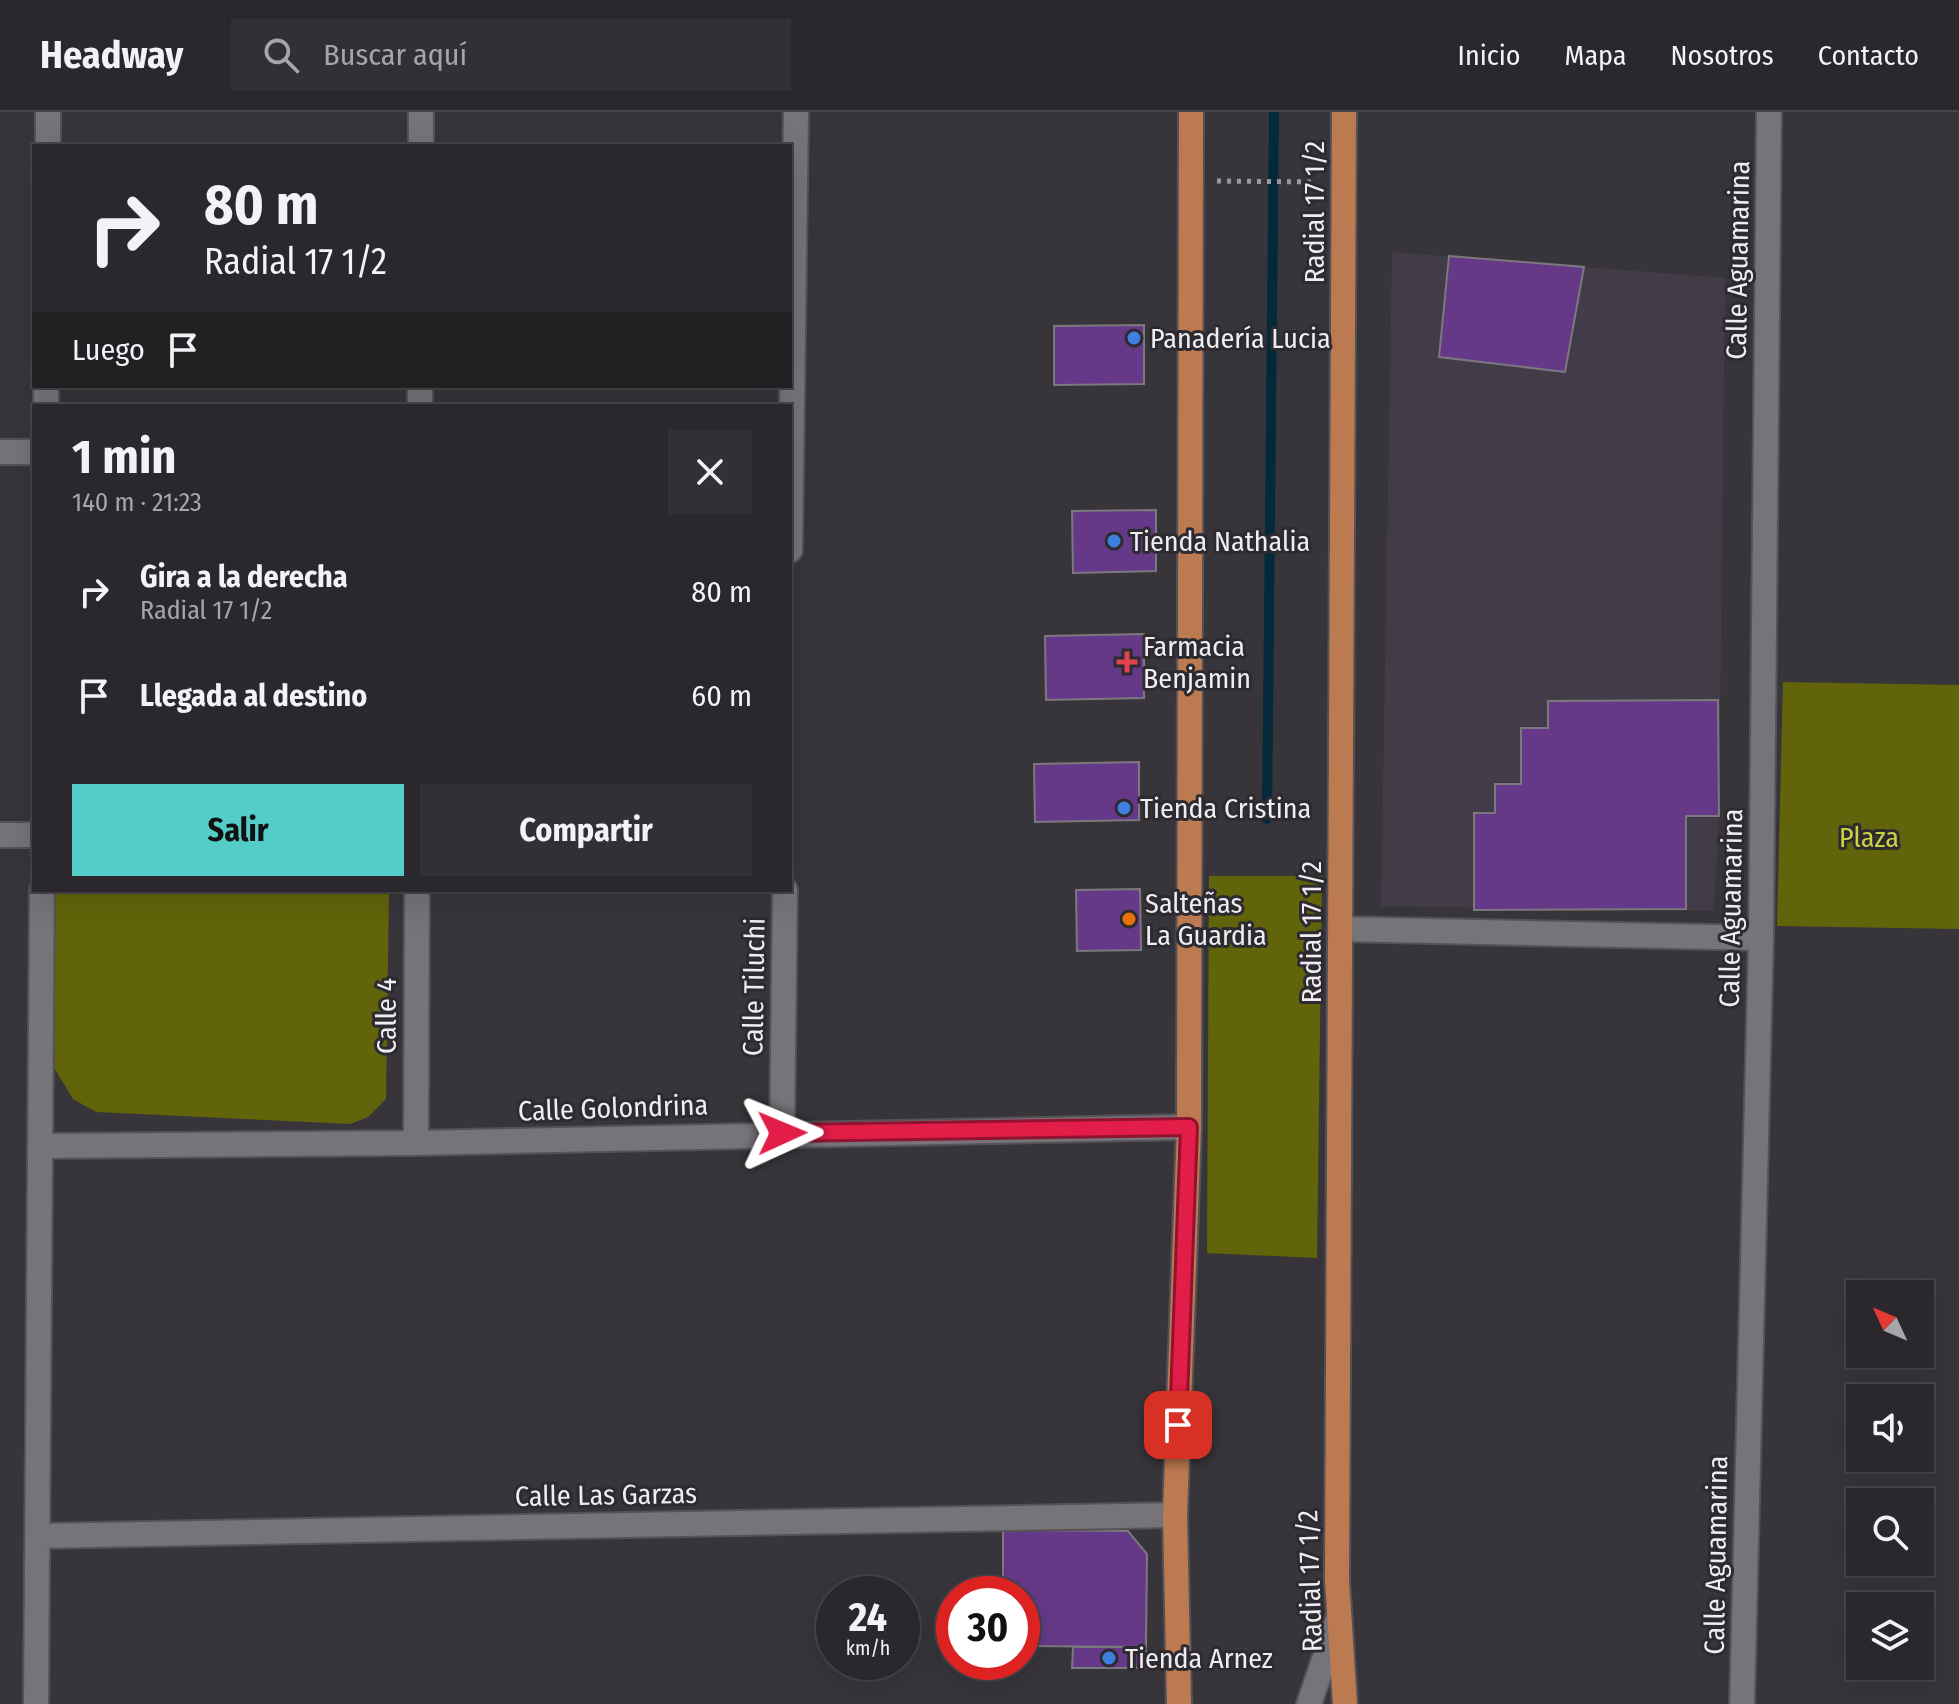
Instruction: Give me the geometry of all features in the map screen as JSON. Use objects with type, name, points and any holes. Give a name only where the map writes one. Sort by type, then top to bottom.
[{"type":"main road","points":[[1179,1704],[1175,1515],[1189,1127],[1191,112]]},
{"type":"main road","name":"Radial 17 1/2","points":[[1344,112],[1339,1616],[1345,1704]]},
{"type":"street","points":[[48,112],[48,144]]},
{"type":"street","points":[[421,112],[421,144]]},
{"type":"street","points":[[792,404],[796,112]]},
{"type":"street","name":"Calle Aguamarina","points":[[1742,1704],[1761,938],[1769,112]]},
{"type":"street","points":[[0,452],[32,452]]},
{"type":"street","points":[[0,835],[32,835]]},
{"type":"street","points":[[36,1704],[42,892]]},
{"type":"street","name":"Calle 4","points":[[416,1143],[417,892]]},
{"type":"street","name":"Calle Tiluchi","points":[[782,1133],[785,892]]},
{"type":"street","points":[[1341,929],[1761,938]]},
{"type":"street","name":"Calle Golondrina","points":[[40,1146],[416,1143],[782,1133],[1189,1127]]},
{"type":"street","name":"Calle Las Garzas","points":[[37,1536],[1175,1515]]},
{"type":"street","points":[[1309,1704],[1339,1616]]},
{"type":"path","points":[[1191,180],[1289,182]]},
{"type":"shaded area","points":[[1392,252],[1725,278],[1719,816],[1714,911],[1381,906]]},
{"type":"green space","name":"Plaza","points":[[1783,682],[1959,685],[1959,929],[1777,926]]},
{"type":"green space","points":[[1209,876],[1322,876],[1317,1258],[1207,1253]]},
{"type":"green space","points":[[54,892],[389,892],[386,1099],[368,1117],[350,1124],[96,1112],[73,1099],[53,1066]]},
{"type":"building","points":[[1449,256],[1584,267],[1565,372],[1439,357]]},
{"type":"building","points":[[1144,325],[1144,384],[1054,385],[1054,326]]},
{"type":"building","name":"Tienda Nathalia","points":[[1156,510],[1156,571],[1073,573],[1072,511]]},
{"type":"building","points":[[1144,634],[1144,698],[1046,700],[1045,636]]},
{"type":"building","points":[[1718,700],[1719,816],[1686,816],[1686,909],[1474,910],[1474,813],[1495,813],[1495,784],[1521,784],[1521,728],[1548,728],[1548,701]]},
{"type":"building","points":[[1139,762],[1139,820],[1035,822],[1034,764]]},
{"type":"building","points":[[1140,889],[1141,950],[1077,951],[1076,890]]},
{"type":"building","points":[[1003,1530],[1128,1531],[1147,1554],[1146,1647],[1040,1646],[1040,1576],[1003,1576]]},
{"type":"building","name":"Tienda Arnez","points":[[1073,1647],[1146,1647],[1146,1668],[1072,1668]]},
{"type":"waterway","points":[[1267,819],[1274,112]]},
{"type":"place","name":"Panadería Lucia","points":[[1134,338]]},
{"type":"place","name":"Tienda Nathalia","points":[[1114,541]]},
{"type":"place","name":"Farmacia Benjamin","points":[[1127,662]]},
{"type":"place","name":"Tienda Cristina","points":[[1124,808]]},
{"type":"place","name":"Salteñas La Guardia","points":[[1129,919]]},
{"type":"place","name":"Tienda Arnez","points":[[1109,1658]]},
{"type":"route","points":[[782,1133],[1189,1127],[1178,1425]]}]
